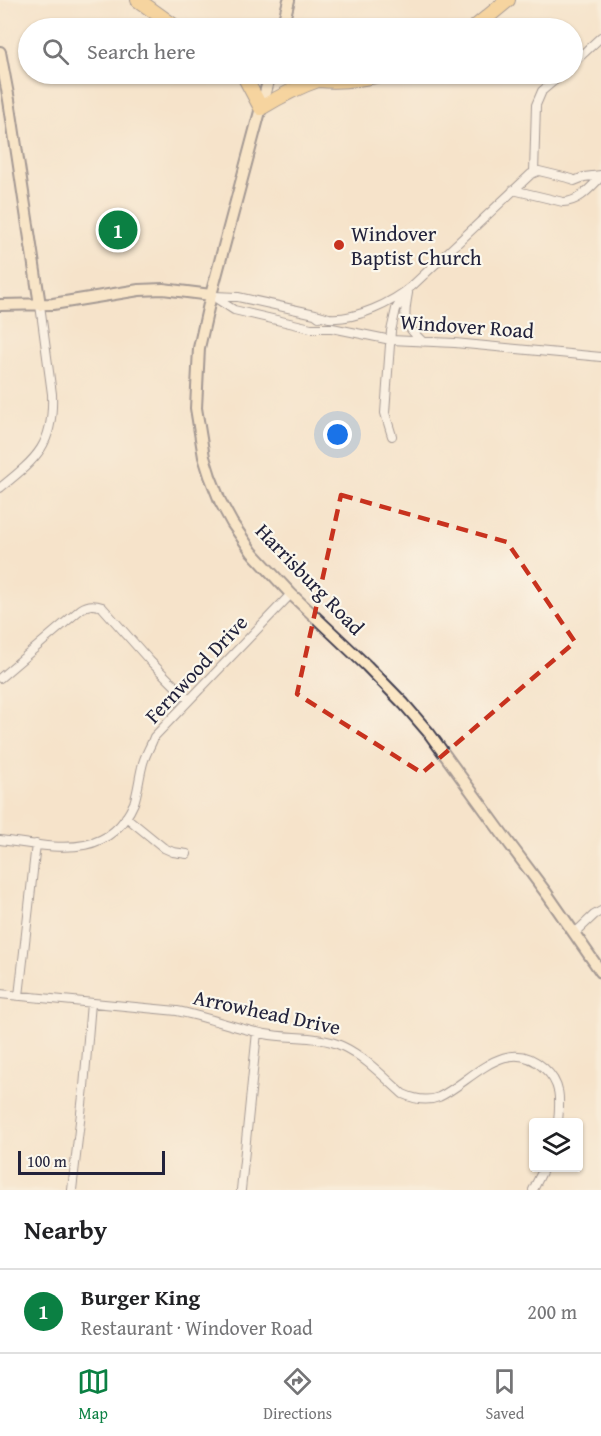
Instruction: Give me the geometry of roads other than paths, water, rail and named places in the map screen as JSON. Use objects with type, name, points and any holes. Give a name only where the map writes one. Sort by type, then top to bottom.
[{"type":"highway","points":[[138,0],[163,18]]},
{"type":"highway","points":[[486,18],[508,0]]},
{"type":"highway","points":[[248,84],[261,108],[285,93],[308,84]]},
{"type":"main road","points":[[284,18],[289,0]]},
{"type":"main road","points":[[0,52],[40,304]]},
{"type":"main road","name":"Harrisburg Road","points":[[267,84],[199,348],[196,387],[198,427],[204,457],[220,501],[232,524],[252,552],[291,594],[367,666],[410,711],[447,757],[601,972]]},
{"type":"main road","name":"Windover Road","points":[[0,305],[79,301],[139,290],[164,289],[212,296]]},
{"type":"street","points":[[583,54],[601,37]]},
{"type":"street","points":[[534,173],[536,105],[542,91],[550,84]]},
{"type":"street","points":[[315,314],[328,318],[345,317],[369,311],[408,289],[531,174],[539,171],[572,178],[578,198]]},
{"type":"street","points":[[574,181],[584,177],[601,176]]},
{"type":"street","points":[[513,190],[569,202],[583,195],[601,176]]},
{"type":"street","points":[[392,436],[385,413],[390,340],[396,309],[408,289]]},
{"type":"street","points":[[408,289],[404,315],[410,330],[423,342]]},
{"type":"street","name":"Windover Road","points":[[212,296],[238,297],[315,314],[332,328]]},
{"type":"street","name":"Windover Road","points":[[212,296],[234,310],[311,328],[332,328],[390,340],[476,345],[601,357]]},
{"type":"street","points":[[0,488],[36,457],[46,440],[51,422],[52,394],[40,304]]},
{"type":"street","name":"Fernwood Drive","points":[[0,840],[64,848],[76,847],[93,843],[118,828],[135,800],[142,766],[154,737],[291,594]]},
{"type":"street","points":[[0,678],[81,609],[91,604],[102,607],[150,661],[189,700]]},
{"type":"street","points":[[126,817],[164,848],[187,854]]},
{"type":"street","points":[[18,996],[36,844]]},
{"type":"street","points":[[575,933],[601,911]]},
{"type":"street","name":"Arrowhead Drive","points":[[0,994],[177,1011],[258,1032],[326,1040],[353,1052],[403,1094],[422,1100],[439,1097],[498,1059],[512,1056],[530,1059],[542,1065],[556,1082],[560,1104],[558,1118]]},
{"type":"street","points":[[72,1190],[92,1003]]},
{"type":"street","points":[[241,1190],[258,1032]]},
{"type":"street","points":[[533,1190],[542,1172]]},
{"type":"place","name":"Burger King","points":[[118,230]]},
{"type":"place","name":"Windover Baptist Church","points":[[339,245]]}]
